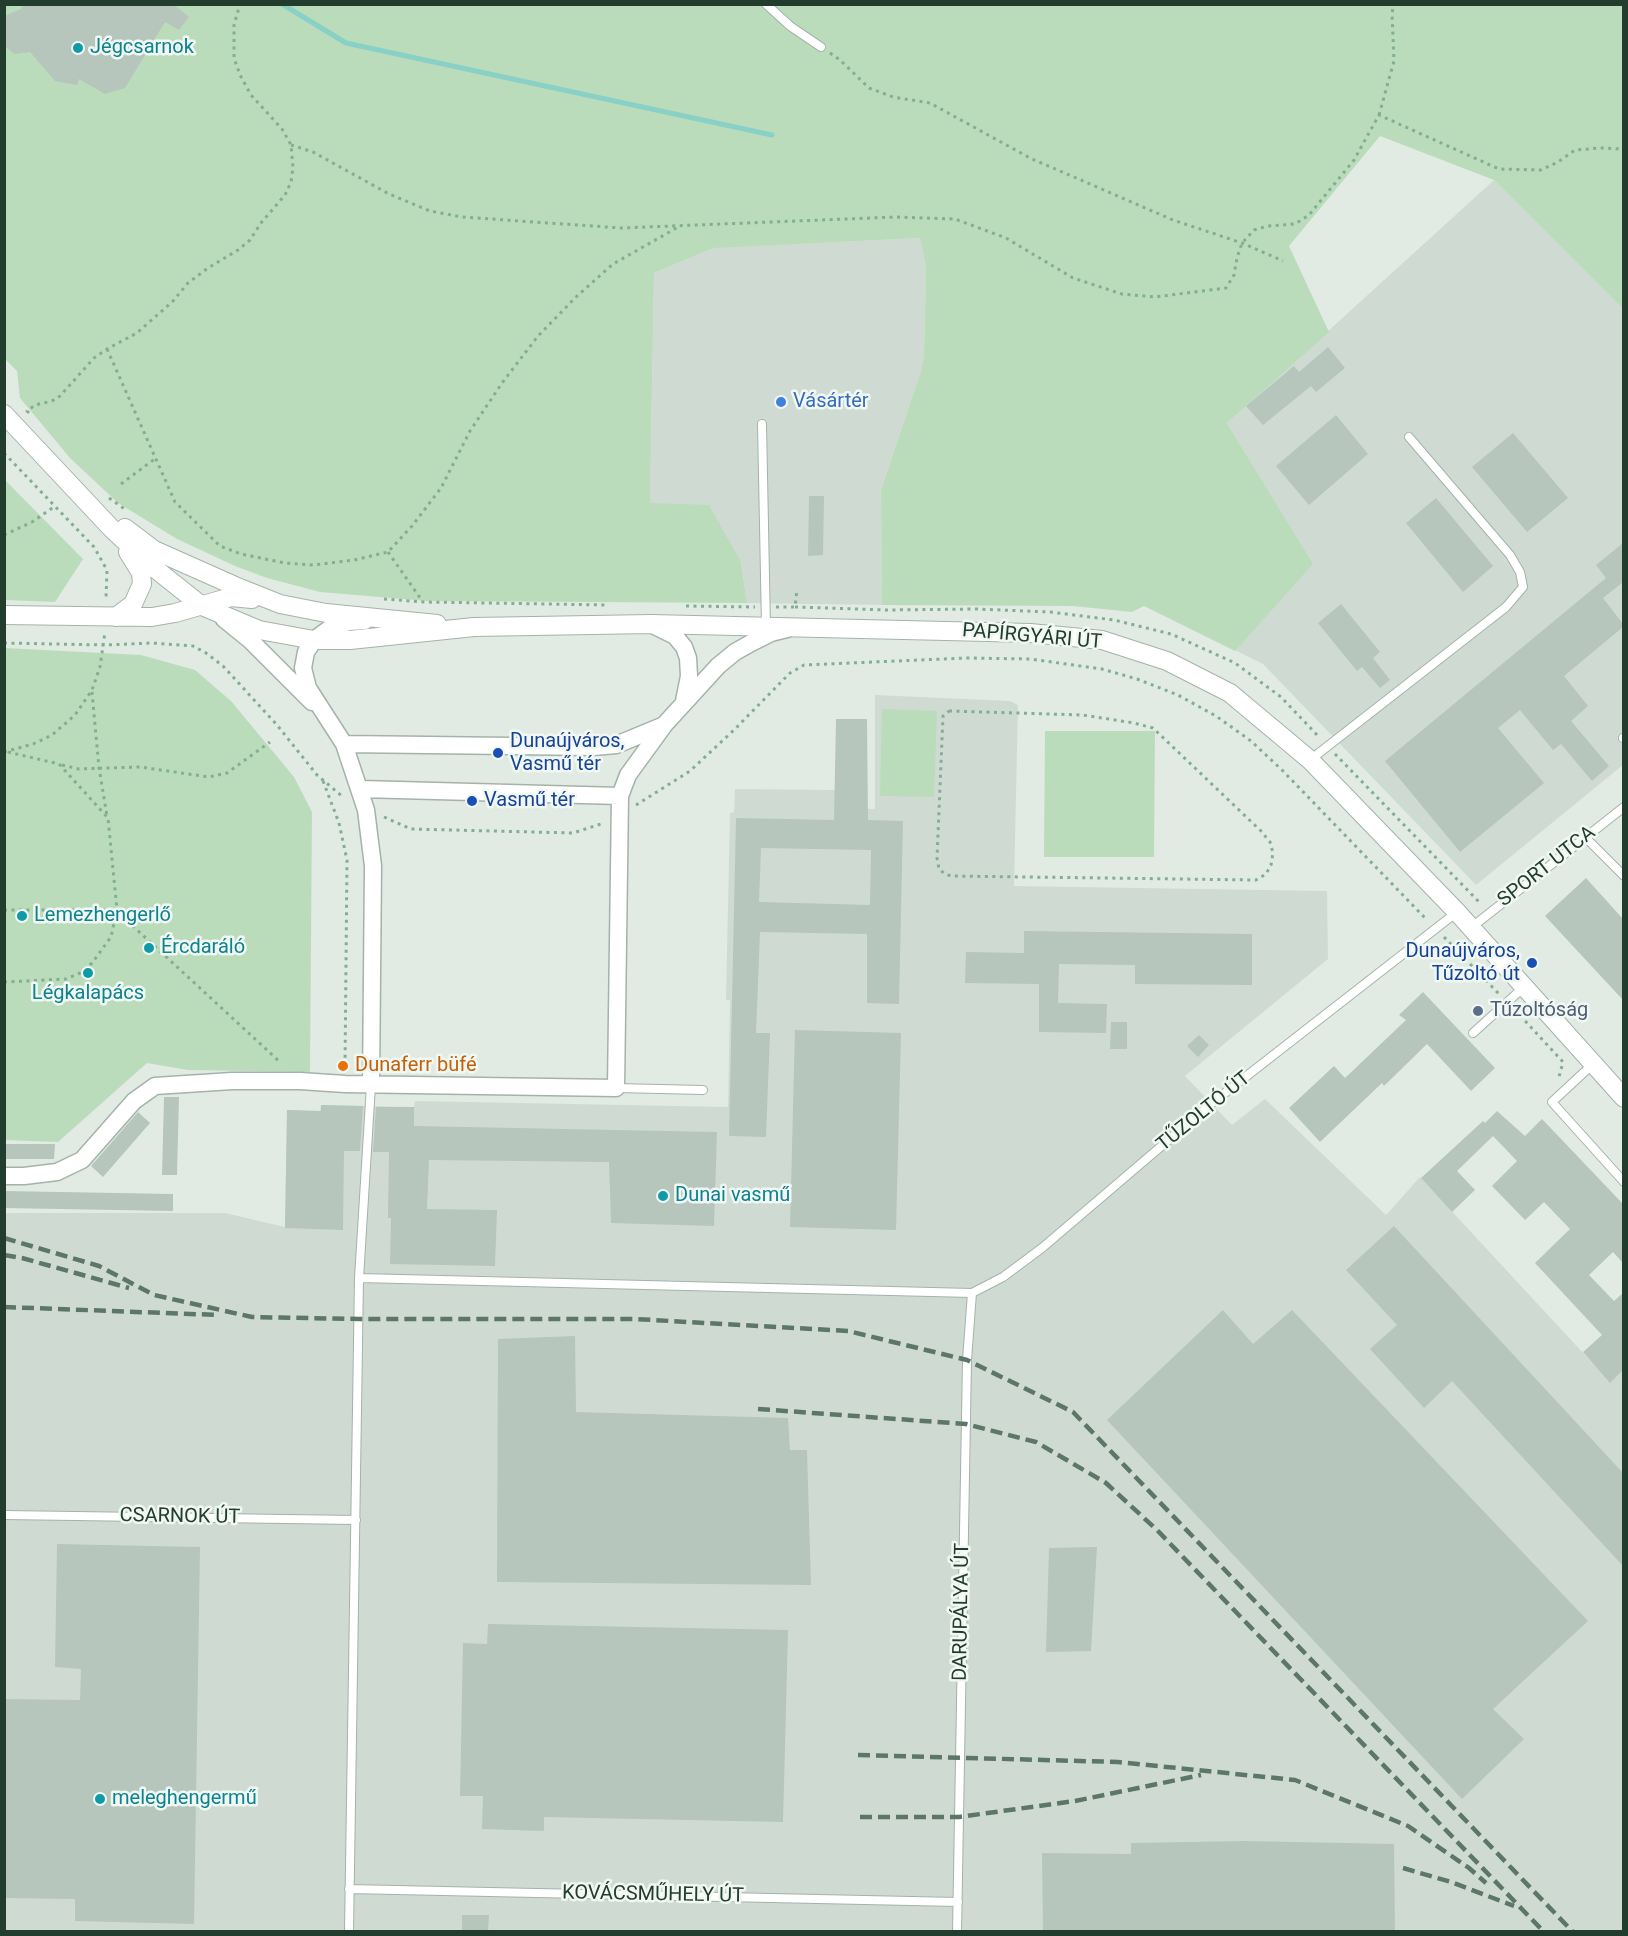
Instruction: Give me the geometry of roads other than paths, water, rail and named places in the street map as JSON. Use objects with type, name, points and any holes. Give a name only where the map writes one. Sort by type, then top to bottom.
[{"type":"street","points":[[4,414],[112,529],[148,563],[202,606],[232,624],[252,641],[323,713]]},
{"type":"street","points":[[76,490],[154,549],[280,604]]},
{"type":"street","points":[[111,617],[133,604],[142,584],[141,573],[112,529]]},
{"type":"street","points":[[4,615],[152,617],[231,597],[326,613],[474,627]]},
{"type":"street","points":[[202,606],[259,630],[314,640],[361,639],[474,627]]},
{"type":"street","points":[[371,1084],[373,866],[366,810],[361,789],[344,744],[308,688],[303,668],[306,652],[314,640],[329,629],[349,622],[392,620]]},
{"type":"street","points":[[651,624],[675,636],[684,647],[688,658],[689,676],[684,702]]},
{"type":"street","name":"PAPÍRGYÁRI ÚT","points":[[474,627],[651,624],[1030,633],[1102,640],[1167,661],[1230,693],[1310,760],[1472,927],[1623,1098]]},
{"type":"street","points":[[4,1176],[57,1172],[82,1160],[134,1101],[155,1086],[232,1081],[300,1081],[345,1084],[616,1088],[620,796],[628,775],[684,702],[735,652],[771,633],[798,627]]},
{"type":"street","points":[[344,744],[594,747],[616,745],[665,724]]},
{"type":"street","points":[[361,789],[620,796]]},
{"type":"lane","points":[[766,4],[790,26],[821,47]]},
{"type":"lane","points":[[762,424],[766,627]]},
{"type":"lane","points":[[1310,760],[1506,606],[1523,587],[1520,572],[1510,555],[1409,437]]},
{"type":"lane","name":"SPORT UTCA","points":[[1472,927],[1623,807]]},
{"type":"lane","points":[[1586,838],[1623,876]]},
{"type":"lane","name":"TŰZOLTÓ ÚT","points":[[972,1293],[1003,1277],[1042,1248],[1212,1103],[1457,912]]},
{"type":"lane","points":[[1473,1032],[1524,986]]},
{"type":"lane","points":[[1593,1064],[1552,1102],[1623,1182]]},
{"type":"lane","points":[[349,1932],[358,1278],[371,1084]]},
{"type":"lane","points":[[616,1088],[703,1090]]},
{"type":"lane","points":[[358,1278],[972,1293]]},
{"type":"lane","name":"DARUPÁLYA ÚT","points":[[957,1932],[967,1360],[972,1293]]},
{"type":"lane","name":"CSARNOK ÚT","points":[[4,1515],[356,1520]]},
{"type":"lane","name":"KOVÁCSMŰHELY ÚT","points":[[349,1889],[958,1902]]},
{"type":"waterway","points":[[282,4],[346,43],[772,135]]},
{"type":"railway","points":[[4,1238],[99,1266],[154,1295],[252,1317],[635,1319],[848,1331],[967,1360],[1073,1412],[1573,1932]]},
{"type":"railway","points":[[4,1255],[129,1288]]},
{"type":"railway","points":[[4,1307],[219,1315]]},
{"type":"railway","points":[[758,1409],[966,1424],[1036,1442],[1106,1483],[1157,1530],[1544,1932]]},
{"type":"railway","points":[[858,1755],[1118,1762],[1295,1780],[1408,1826],[1469,1868],[1486,1883]]},
{"type":"railway","points":[[860,1817],[959,1817],[1075,1801],[1201,1775]]},
{"type":"railway","points":[[1403,1868],[1451,1882],[1514,1906]]},
{"type":"place","name":"Jégcsarnok","points":[[78,48]]},
{"type":"place","name":"Vásártér","points":[[781,402]]},
{"type":"place","name":"Dunaújváros, Vasmű tér","points":[[498,753]]},
{"type":"place","name":"Vasmű tér","points":[[472,801]]},
{"type":"place","name":"Lemezhengerlő","points":[[22,916]]},
{"type":"place","name":"Ércdaráló","points":[[149,948]]},
{"type":"place","name":"Dunaújváros, Tűzoltó út","points":[[1532,963]]},
{"type":"place","name":"Légkalapács","points":[[88,973]]},
{"type":"place","name":"Tűzoltóság","points":[[1478,1011]]},
{"type":"place","name":"Dunaferr büfé","points":[[343,1066]]},
{"type":"place","name":"Dunai vasmű","points":[[663,1196]]},
{"type":"place","name":"meleghengermű","points":[[100,1799]]}]
